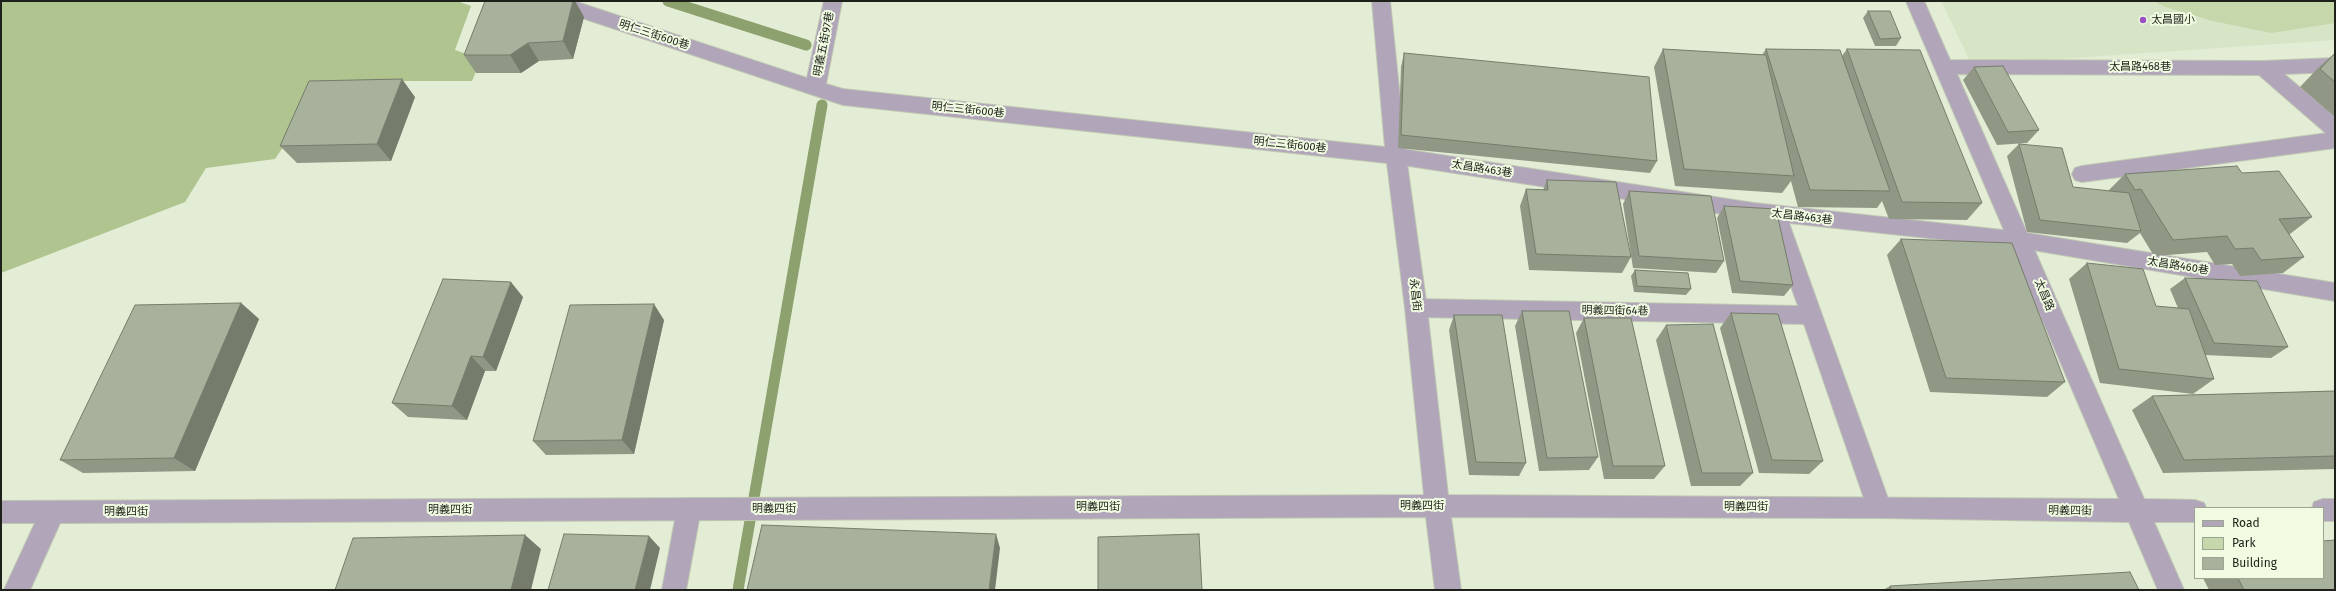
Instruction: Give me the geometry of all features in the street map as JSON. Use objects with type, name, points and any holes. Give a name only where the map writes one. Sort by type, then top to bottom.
[{"type":"street","name":"明仁三街600巷","points":[[553,1],[843,97],[1396,156]]},
{"type":"street","name":"明義五街97巷","points":[[815,88],[833,1]]},
{"type":"street","name":"永昌街","points":[[1381,1],[1396,156],[1416,308],[1437,506],[1448,590]]},
{"type":"street","name":"太昌路","points":[[1915,1],[2021,240],[2171,590]]},
{"type":"street","name":"太昌路468巷","points":[[1945,67],[2263,68],[2335,65]]},
{"type":"street","points":[[2263,68],[2335,129]]},
{"type":"street","name":"明義四街","points":[[1,512],[1437,506],[1879,507],[2137,512],[2194,511]]},
{"type":"street","points":[[2324,510],[2335,510]]},
{"type":"street","points":[[17,590],[54,512]]},
{"type":"lane","points":[[2082,174],[2335,140]]},
{"type":"lane","name":"太昌路463巷","points":[[1396,156],[1776,214],[2021,240]]},
{"type":"lane","points":[[1776,214],[1813,315],[1879,507]]},
{"type":"lane","name":"太昌路460巷","points":[[2021,240],[2335,292]]},
{"type":"lane","name":"明義四街64巷","points":[[1416,308],[1813,315]]},
{"type":"lane","points":[[674,590],[689,509]]},
{"type":"shaded area","name":"太昌國小","points":[[1941,1],[2335,1],[2335,40],[1972,65]]},
{"type":"green space","points":[[1,1],[457,1],[471,6],[455,50],[481,59],[472,81],[328,81],[275,159],[206,168],[185,202],[1,273]]},
{"type":"green space","points":[[2154,1],[2335,1],[2335,23],[2271,33],[2213,21],[2165,7]]},
{"type":"building","points":[[485,1],[573,1],[563,41],[528,43],[510,55],[464,55]]},
{"type":"building","points":[[1868,11],[1890,11],[1901,38],[1880,39]]},
{"type":"building","points":[[1663,49],[1766,55],[1794,176],[1684,169]]},
{"type":"building","points":[[1766,49],[1840,50],[1890,191],[1810,190]]},
{"type":"building","points":[[1847,49],[1920,50],[1982,203],[1902,202]]},
{"type":"building","points":[[1404,53],[1649,77],[1657,161],[1401,135]]},
{"type":"building","points":[[2335,53],[2335,82],[2320,69]]},
{"type":"building","points":[[2003,66],[2039,130],[2008,132],[1974,67]]},
{"type":"building","points":[[402,79],[377,144],[280,146],[309,81]]},
{"type":"building","points":[[2019,144],[2062,148],[2073,187],[2129,193],[2141,231],[2040,220]]},
{"type":"building","points":[[2237,166],[2242,173],[2279,171],[2312,217],[2279,219],[2304,257],[2261,260],[2253,248],[2235,249],[2227,236],[2173,240],[2141,189],[2135,190],[2125,174]]},
{"type":"building","points":[[1547,180],[1616,182],[1631,257],[1536,254],[1526,189],[1548,190]]},
{"type":"building","points":[[1629,191],[1711,196],[1724,261],[1639,256]]},
{"type":"building","points":[[1724,206],[1776,209],[1793,285],[1740,281]]},
{"type":"building","points":[[1901,239],[2012,243],[2065,382],[1946,378]]},
{"type":"building","points":[[2087,263],[2143,269],[2156,306],[2189,309],[2214,379],[2119,369]]},
{"type":"building","points":[[1635,270],[1688,273],[1691,289],[1637,286]]},
{"type":"building","points":[[2185,278],[2257,281],[2288,347],[2214,343]]},
{"type":"building","points":[[443,279],[511,282],[483,357],[471,356],[452,406],[392,403]]},
{"type":"building","points":[[241,303],[174,458],[60,460],[135,305]]},
{"type":"building","points":[[654,304],[622,440],[533,441],[570,305]]},
{"type":"building","points":[[1522,311],[1569,311],[1598,457],[1547,458]]},
{"type":"building","points":[[1731,313],[1778,314],[1823,461],[1772,460]]},
{"type":"building","points":[[1454,315],[1502,315],[1526,463],[1476,462]]},
{"type":"building","points":[[1584,318],[1631,318],[1665,466],[1613,466]]},
{"type":"building","points":[[1713,324],[1753,473],[1702,473],[1666,325]]},
{"type":"building","points":[[2335,391],[2335,456],[2184,460],[2152,396]]},
{"type":"building","points":[[762,525],[996,534],[989,590],[747,590]]},
{"type":"building","points":[[564,534],[649,536],[635,590],[548,590]]},
{"type":"building","points":[[1199,534],[1202,590],[1098,590],[1098,537]]},
{"type":"building","points":[[525,535],[511,590],[335,590],[353,538]]},
{"type":"building","points":[[2335,540],[2335,590],[2244,590],[2238,579],[2324,579],[2324,541]]},
{"type":"building","points":[[2130,572],[2139,590],[1891,590],[1890,586]]},
{"type":"waterway","points":[[668,1],[806,45]]},
{"type":"waterway","points":[[738,590],[822,105]]},
{"type":"place","name":"太昌國小","points":[[2143,20]]}]
